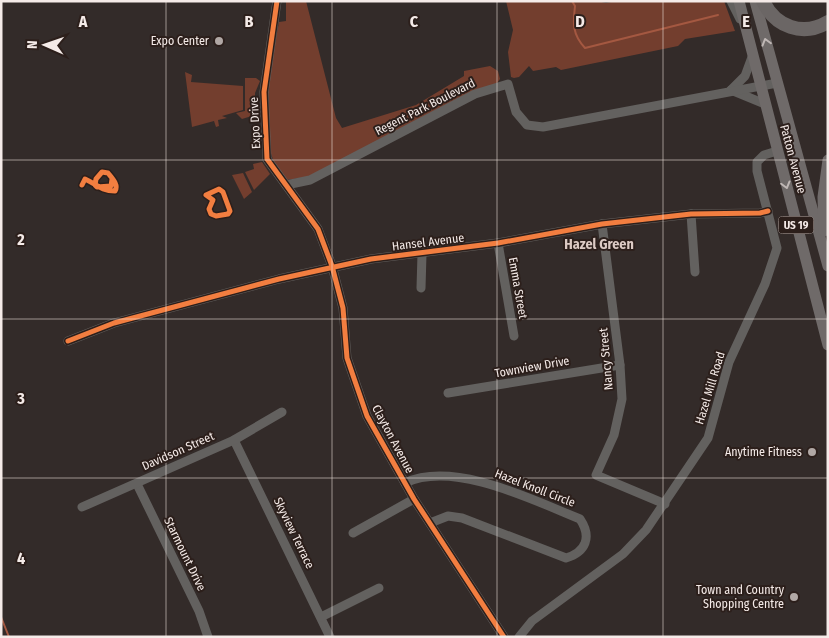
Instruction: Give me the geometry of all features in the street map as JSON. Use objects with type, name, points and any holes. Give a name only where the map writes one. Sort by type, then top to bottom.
[{"type":"highway","points":[[763,1],[771,15],[787,26],[811,29],[828,22]]},
{"type":"main road","name":"Patton Avenue","points":[[739,1],[828,345]]},
{"type":"main road","name":"Patton Avenue","points":[[755,1],[827,263]]},
{"type":"main road","name":"Patton Avenue","points":[[827,263],[823,206],[828,160]]},
{"type":"street","name":"Expo Drive","points":[[277,1],[264,92],[267,159],[318,229]]},
{"type":"street","name":"Patton Avenue","points":[[731,1],[747,37]]},
{"type":"street","points":[[752,57],[745,76],[731,90],[765,104]]},
{"type":"street","name":"Regent Park Boulevard","points":[[286,185],[310,180],[476,94],[508,84],[516,112],[527,125],[543,127],[731,90],[777,83]]},
{"type":"street","name":"Hazel Mill Road","points":[[519,637],[532,621],[623,554],[646,530],[708,438],[729,362],[765,284],[777,248],[757,172],[757,162],[764,155],[777,151]]},
{"type":"street","name":"Hansel Avenue","points":[[68,341],[114,322],[332,266],[371,259],[498,243],[602,224],[691,214],[760,213],[768,211]]},
{"type":"street","points":[[691,214],[695,272]]},
{"type":"street","name":"Nancy Street","points":[[602,224],[620,365],[622,399],[614,435],[596,474],[665,504]]},
{"type":"street","name":"Clayton Avenue","points":[[318,229],[332,266],[343,308],[348,358],[367,416],[414,499],[504,637]]},
{"type":"street","name":"Emma Street","points":[[498,243],[514,336]]},
{"type":"street","points":[[421,288],[422,254]]},
{"type":"street","name":"Townview Drive","points":[[448,393],[620,365]]},
{"type":"street","name":"Davidson Street","points":[[82,507],[234,440],[282,412]]},
{"type":"street","name":"Skyview Terrace","points":[[234,440],[330,637]]},
{"type":"street","name":"Hazel Knoll Circle","points":[[405,483],[416,478],[476,479],[580,519],[585,527],[587,538],[586,546],[576,555],[566,558],[462,518],[448,516],[430,523]]},
{"type":"street","name":"Starmount Drive","points":[[137,484],[199,611],[208,637]]},
{"type":"street","points":[[353,533],[414,499]]},
{"type":"street","points":[[321,617],[379,588]]},
{"type":"shaded area","points":[[286,1],[306,1],[336,118],[342,128],[416,105],[464,76],[464,71],[490,66],[498,71],[500,79],[497,83],[308,177],[286,180],[274,163],[270,150],[266,93],[279,22],[286,21]]},
{"type":"shaded area","points":[[506,1],[597,1],[606,3],[616,1],[724,1],[735,31],[685,39],[678,46],[561,70],[556,67],[533,71],[529,66],[519,77],[514,78],[511,77],[508,52],[513,30]]},
{"type":"shaded area","points":[[185,72],[192,75],[191,82],[243,86],[243,110],[222,116],[227,118],[218,120],[219,126],[216,127],[214,121],[192,127]]},
{"type":"shaded area","points":[[245,78],[256,78],[260,81],[255,93],[255,115],[242,119],[236,113],[245,111]]},
{"type":"shaded area","points":[[262,162],[270,174],[254,190],[245,172],[254,169],[253,164]]},
{"type":"shaded area","points":[[243,173],[252,192],[244,199],[232,175]]},
{"type":"waterway","points":[[572,1],[575,6],[574,23],[576,33],[585,48],[718,15]]},
{"type":"waterway","points":[[1,617],[9,637]]},
{"type":"cycle path","points":[[277,1],[264,92],[267,159],[318,229],[332,266],[343,308],[347,358],[367,416],[414,499],[504,637]]},
{"type":"cycle path","points":[[82,185],[85,179],[89,181],[92,183],[96,185],[99,187],[102,189],[115,191],[116,184],[108,173],[102,172],[96,179],[95,185],[97,187],[111,186],[112,179]]},
{"type":"cycle path","points":[[219,189],[223,192],[230,211],[228,214],[216,216],[211,214],[209,209],[213,200],[206,195],[219,189]]},
{"type":"cycle path","points":[[68,341],[114,323],[279,279],[371,259],[498,243],[602,224],[691,214],[760,213],[768,211]]},
{"type":"place","name":"Expo Center","points":[[219,41]]},
{"type":"place","name":"Anytime Fitness","points":[[812,452]]},
{"type":"place","name":"Town and Country Shopping Centre","points":[[794,597]]},
{"type":"district","name":"Hazel Green","points":[[599,244]]}]
